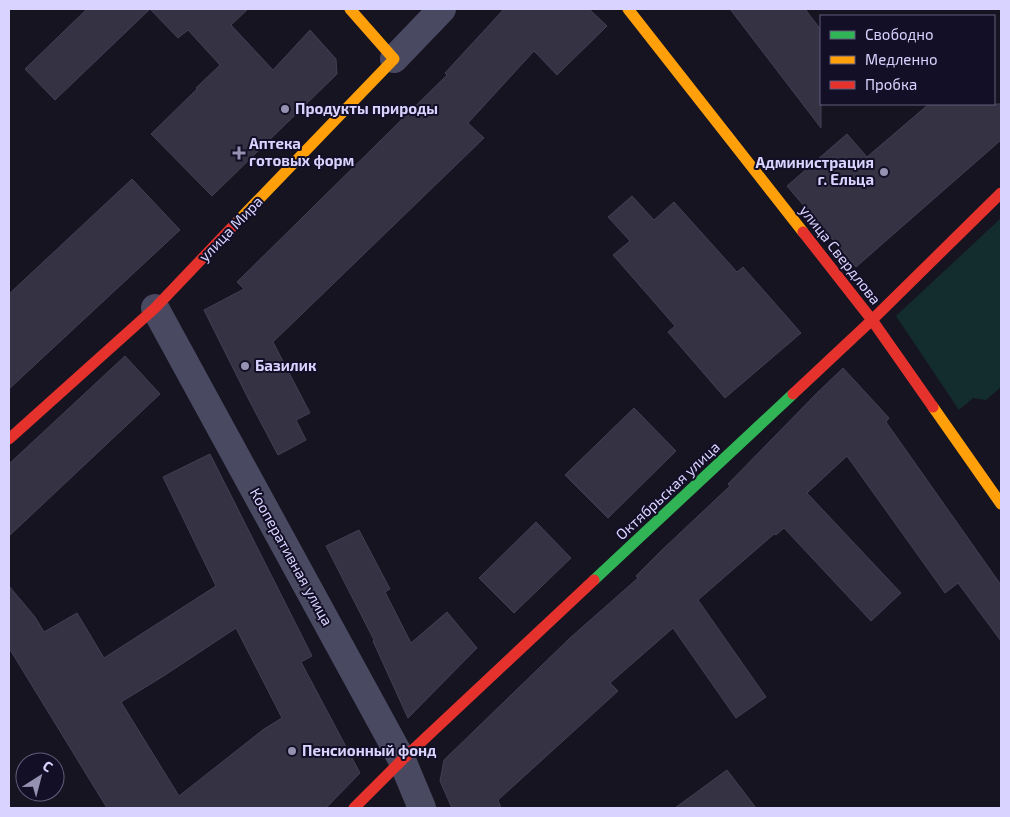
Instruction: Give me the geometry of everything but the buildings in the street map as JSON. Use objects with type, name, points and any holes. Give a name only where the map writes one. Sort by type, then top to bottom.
[{"type":"street","points":[[350,9],[394,59]]},
{"type":"street","name":"улица Мира","points":[[9,439],[155,308],[442,9]]},
{"type":"street","name":"улица Свердлова","points":[[628,9],[872,320],[1001,504]]},
{"type":"street","name":"Октябрьская улица","points":[[354,808],[402,760],[872,320],[1001,193]]},
{"type":"street","name":"Кооперативная улица","points":[[155,308],[402,760],[422,808]]},
{"type":"green space","points":[[1001,218],[1001,387],[986,400],[973,398],[959,410],[896,316]]},
{"type":"traffic: fast","points":[[594,580],[793,394]]},
{"type":"traffic: slow","points":[[236,223],[394,59],[350,9]]},
{"type":"traffic: slow","points":[[628,9],[803,232]]},
{"type":"traffic: slow","points":[[933,407],[1001,504]]},
{"type":"traffic: jam","points":[[793,394],[872,320],[1001,193]]},
{"type":"traffic: jam","points":[[9,439],[155,308],[236,223]]},
{"type":"traffic: jam","points":[[803,232],[872,320],[933,407]]},
{"type":"traffic: jam","points":[[354,808],[402,760],[594,580]]},
{"type":"place","name":"Продукты природы","points":[[285,109]]},
{"type":"place","name":"Аптека готовых форм","points":[[239,153]]},
{"type":"place","name":"Администрация г. Ельца","points":[[884,172]]},
{"type":"place","name":"Базилик","points":[[245,366]]},
{"type":"place","name":"Пенсионный фонд","points":[[292,751]]}]
